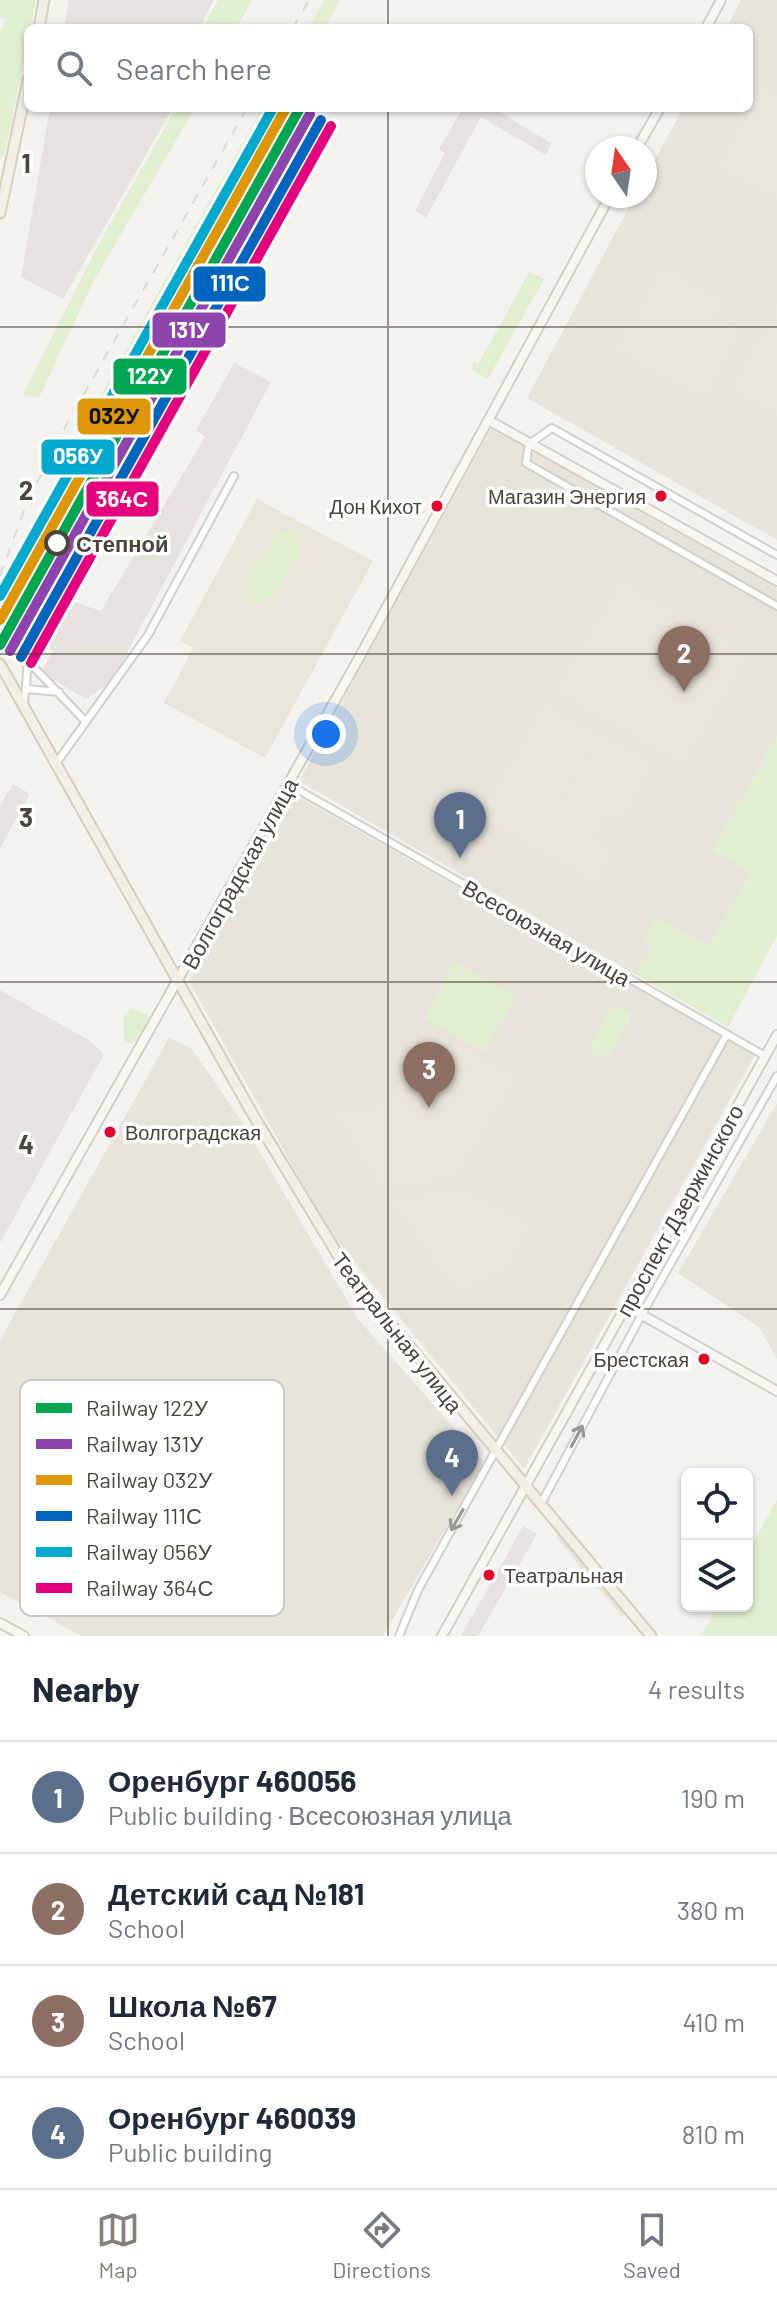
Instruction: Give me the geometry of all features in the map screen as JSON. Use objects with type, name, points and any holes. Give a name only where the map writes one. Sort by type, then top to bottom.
[{"type":"main road","points":[[40,24],[44,0]]},
{"type":"main road","points":[[708,24],[721,0]]},
{"type":"main road","points":[[0,213],[24,99]]},
{"type":"main road","points":[[644,136],[658,112]]},
{"type":"main road","name":"Волгоградская улица","points":[[0,1295],[178,983],[490,421],[604,208]]},
{"type":"main road","points":[[490,421],[777,581]]},
{"type":"main road","name":"Театральная улица","points":[[0,664],[178,983],[350,1275],[651,1636]]},
{"type":"main road","name":"проспект Дзержинского","points":[[442,1636],[777,1035]]},
{"type":"main road","points":[[626,1306],[777,1391]]},
{"type":"main road","points":[[0,1623],[24,1636]]},
{"type":"street","points":[[23,705],[27,689],[30,622],[90,527],[148,418]]},
{"type":"street","points":[[777,555],[552,428],[529,444],[526,463],[777,606]]},
{"type":"street","points":[[55,765],[148,635],[234,476]]},
{"type":"street","points":[[29,662],[85,721]]},
{"type":"street","points":[[27,689],[59,692]]},
{"type":"street","name":"Всесоюзная улица","points":[[288,784],[765,1056]]},
{"type":"street","points":[[399,1636],[407,1610],[727,1034]]},
{"type":"street","points":[[540,1505],[642,1314],[777,1076]]},
{"type":"shaded area","points":[[69,0],[214,0],[201,24],[65,24]]},
{"type":"shaded area","points":[[741,0],[777,0],[777,540],[527,398],[629,208],[657,208],[657,156],[681,112],[753,112],[753,24],[728,24]]},
{"type":"shaded area","points":[[762,86],[777,95],[777,201],[716,167],[747,112],[753,112],[753,102]]},
{"type":"shaded area","points":[[49,112],[171,112],[63,299],[21,277]]},
{"type":"shaded area","points":[[461,112],[500,112],[552,144],[546,155],[481,117],[426,218],[415,211],[445,153],[439,149]]},
{"type":"shaded area","points":[[662,265],[725,300],[716,317],[743,332],[705,400],[614,350]]},
{"type":"shaded area","points":[[777,304],[777,417],[729,391]]},
{"type":"shaded area","points":[[234,363],[271,382],[112,681],[86,699],[41,673],[53,651],[47,647],[75,602],[101,611],[205,437],[196,430]]},
{"type":"shaded area","points":[[491,429],[777,588],[777,736],[713,850],[751,873],[709,946],[652,947],[636,975],[299,781]]},
{"type":"shaded area","points":[[257,499],[373,561],[265,758],[164,703],[193,648],[180,641]]},
{"type":"shaded area","points":[[620,580],[749,654],[684,766],[554,692]]},
{"type":"shaded area","points":[[543,702],[600,733],[536,849],[479,818]]},
{"type":"shaded area","points":[[602,733],[655,763],[623,822],[609,814],[595,838],[615,849],[596,883],[537,850]]},
{"type":"shaded area","points":[[13,784],[30,794],[0,848],[0,806]]},
{"type":"shaded area","points":[[291,793],[755,1055],[524,1469],[329,1231],[189,981]]},
{"type":"shaded area","points":[[0,990],[90,1041],[104,1054],[0,1243]]},
{"type":"shaded area","points":[[433,1029],[517,1077],[463,1170],[452,1179],[382,1193],[333,1113],[386,1103]]},
{"type":"shaded area","points":[[169,1038],[191,1048],[241,1120],[358,1319],[484,1462],[383,1636],[81,1636],[44,1616],[284,1616],[284,1380],[20,1380],[20,1603],[0,1592],[0,1340]]},
{"type":"shaded area","points":[[777,1103],[777,1359],[759,1327],[678,1273]]},
{"type":"shaded area","points":[[458,1185],[530,1224],[509,1269],[457,1292],[390,1203]]},
{"type":"shaded area","points":[[523,1526],[537,1534],[478,1636],[461,1636]]},
{"type":"shaded area","points":[[560,1534],[626,1613],[622,1616],[556,1537]]},
{"type":"green space","points":[[0,0],[36,0],[31,24],[24,24],[24,59],[4,157],[0,156],[0,36],[5,19],[0,17]]},
{"type":"green space","points":[[218,0],[252,0],[239,24],[205,24]]},
{"type":"green space","points":[[324,0],[340,0],[326,24],[310,24]]},
{"type":"green space","points":[[174,112],[193,112],[93,282],[39,398],[23,394],[103,236]]},
{"type":"green space","points":[[260,112],[277,112],[74,478],[57,473]]},
{"type":"green space","points":[[529,272],[544,279],[488,379],[474,372],[472,365],[474,361],[479,363]]},
{"type":"green space","points":[[280,530],[297,533],[301,550],[273,597],[255,604],[243,592],[244,582]]},
{"type":"green space","points":[[777,736],[777,936],[728,1027],[636,975],[652,947],[643,941],[656,917],[709,946],[751,873],[713,850]]},
{"type":"green space","points":[[455,962],[516,995],[485,1052],[424,1019]]},
{"type":"green space","points":[[622,1007],[631,1014],[630,1021],[609,1056],[595,1055],[590,1049],[591,1045],[611,1008]]},
{"type":"green space","points":[[131,1008],[147,1014],[149,1024],[141,1038],[132,1043],[124,1042],[123,1019]]},
{"type":"green space","points":[[777,1500],[777,1636],[701,1636],[714,1612],[753,1612],[753,1542]]},
{"type":"railway","points":[[295,24],[309,0]]},
{"type":"railway","points":[[0,576],[26,505],[60,436],[245,112]]},
{"type":"rail line","name":"056У","points":[[0,596],[271,112]]},
{"type":"rail line","name":"032У","points":[[0,620],[284,112]]},
{"type":"rail line","name":"122У","points":[[0,645],[298,112]]},
{"type":"rail line","name":"131У","points":[[10,651],[310,114]]},
{"type":"rail line","name":"111С","points":[[21,657],[321,120]]},
{"type":"rail line","name":"364С","points":[[31,663],[331,126]]},
{"type":"place","name":"Магазин Энергия","points":[[661,496]]},
{"type":"place","name":"Дон Кихот","points":[[437,506]]},
{"type":"place","name":"Степной","points":[[57,543]]},
{"type":"place","name":"Детский сад №181","points":[[684,692]]},
{"type":"place","name":"Оренбург 460056","points":[[460,858]]},
{"type":"place","name":"Школа №67","points":[[429,1108]]},
{"type":"place","name":"Волгоградская","points":[[110,1132]]},
{"type":"place","name":"Брестская","points":[[704,1359]]},
{"type":"place","name":"Оренбург 460039","points":[[452,1496]]},
{"type":"place","name":"Театральная","points":[[489,1575]]}]
